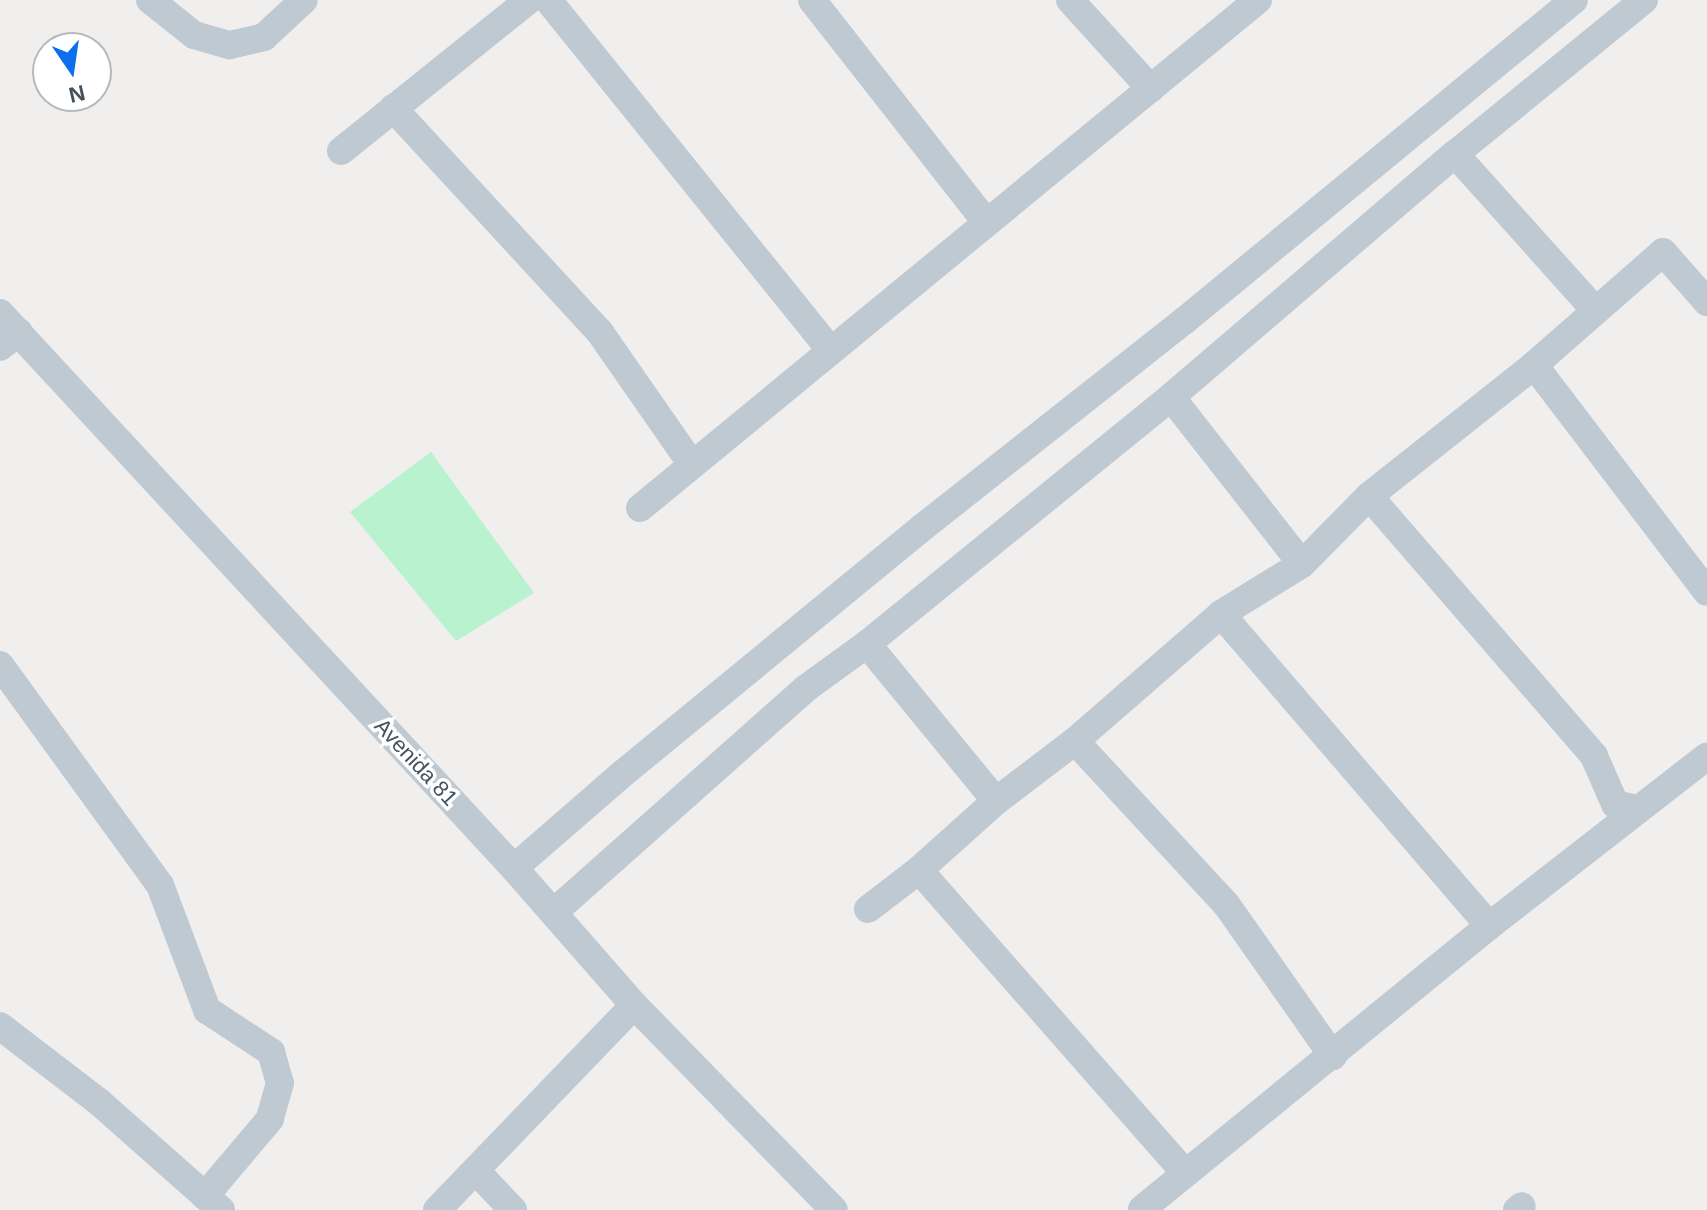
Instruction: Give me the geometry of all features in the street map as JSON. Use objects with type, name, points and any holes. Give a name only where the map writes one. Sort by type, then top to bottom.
[{"type":"street","points":[[150,0],[194,35],[230,45],[264,37],[304,0]]},
{"type":"street","points":[[341,151],[529,0]]},
{"type":"street","points":[[548,0],[830,350]]},
{"type":"street","points":[[812,0],[985,221]]},
{"type":"street","points":[[1070,0],[1151,89]]},
{"type":"street","points":[[640,508],[985,221],[1258,0]]},
{"type":"street","points":[[514,868],[621,775],[910,536],[1196,311],[1574,0]]},
{"type":"street","points":[[554,912],[805,689],[867,644],[1171,397],[1455,154],[1644,0]]},
{"type":"street","points":[[393,108],[599,331],[692,465]]},
{"type":"street","points":[[1455,154],[1594,309]]},
{"type":"street","points":[[868,909],[919,870],[996,801],[1075,741],[1221,614],[1302,564],[1369,496],[1534,365],[1594,309],[1663,252],[1707,302]]},
{"type":"street","name":"Avenida 81","points":[[6,331],[514,868],[634,1005],[834,1210]]},
{"type":"street","points":[[1534,365],[1707,592]]},
{"type":"street","points":[[1171,397],[1302,564]]},
{"type":"street","points":[[1369,496],[1594,756],[1615,804],[1637,809]]},
{"type":"street","points":[[1221,614],[1489,926]]},
{"type":"street","points":[[867,644],[996,801]]},
{"type":"street","points":[[0,665],[160,885],[207,1010],[271,1052],[280,1083],[270,1119],[213,1203],[99,1102],[0,1026]]},
{"type":"street","points":[[1075,741],[1226,904],[1333,1056]]},
{"type":"street","points":[[1142,1209],[1489,926],[1707,756]]},
{"type":"street","points":[[919,870],[1185,1173]]},
{"type":"street","points":[[437,1210],[634,1005]]},
{"type":"street","points":[[476,1171],[513,1210]]},
{"type":"green space","points":[[431,452],[534,593],[456,641],[350,512]]}]
